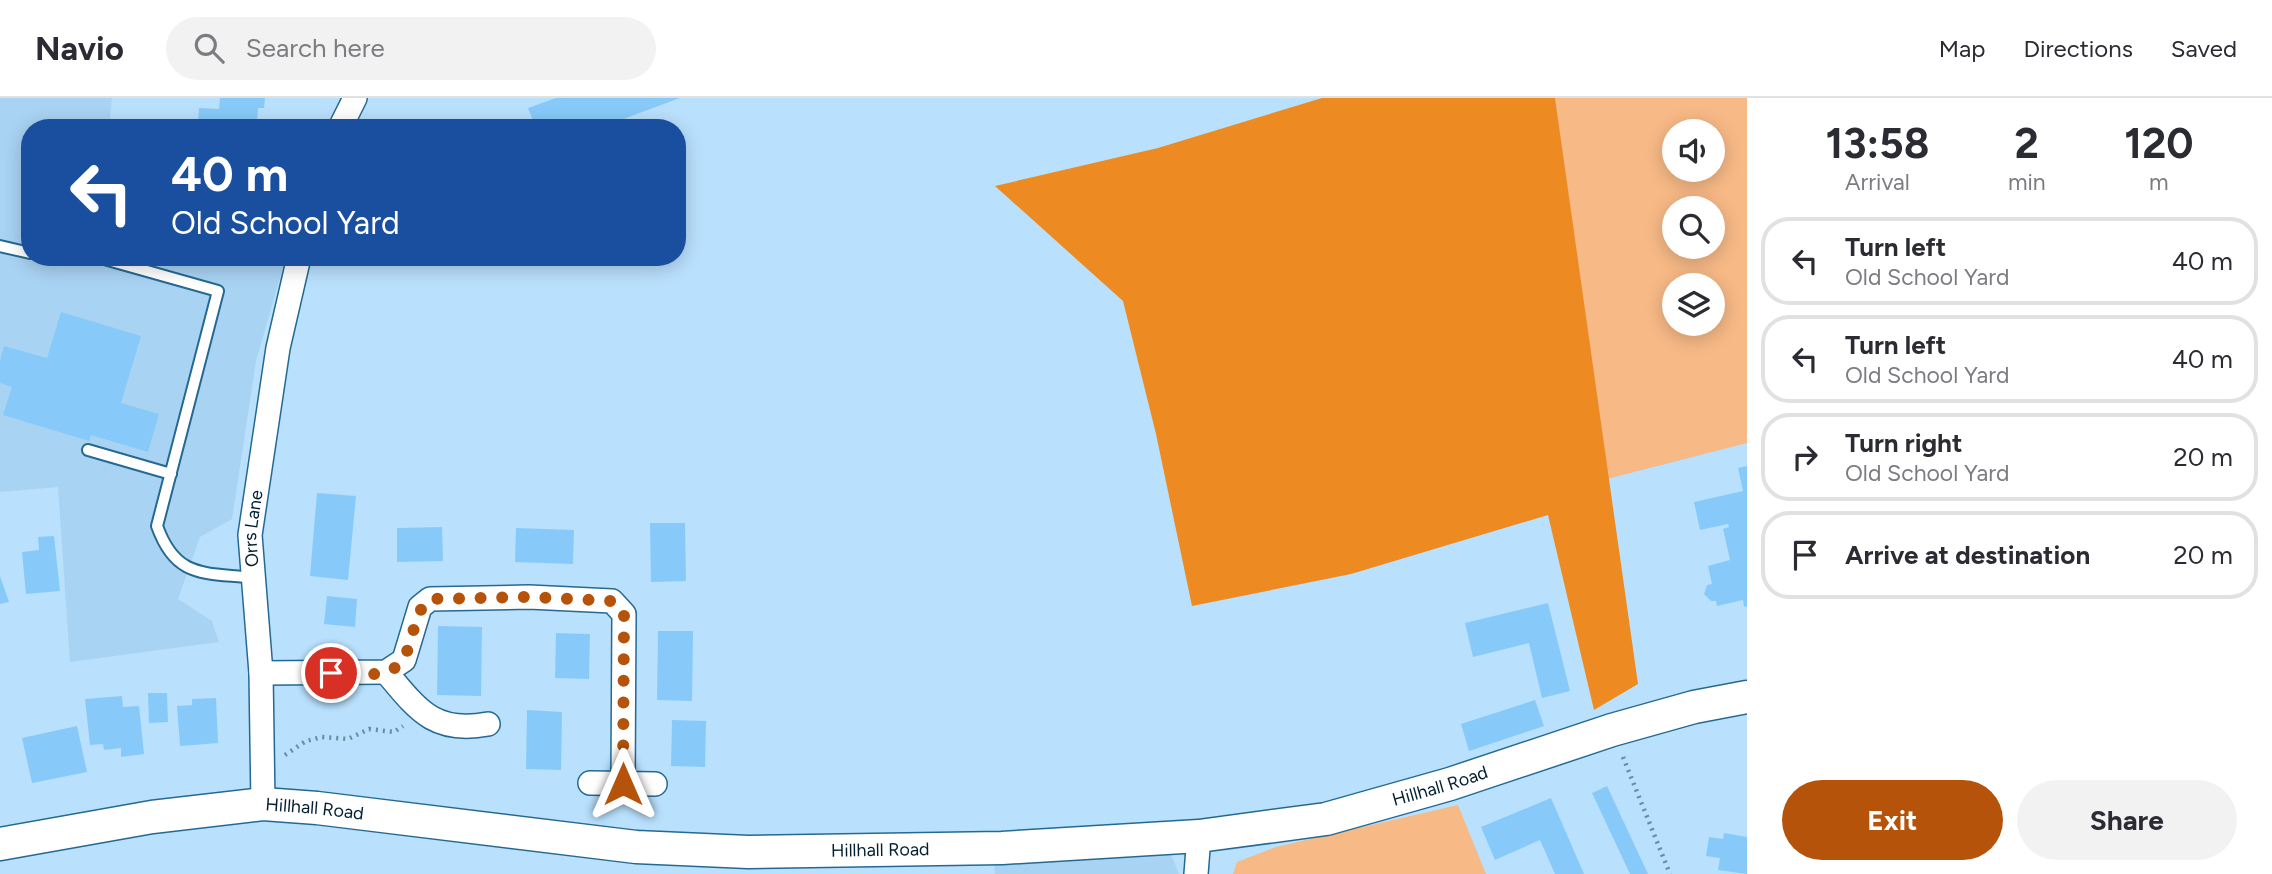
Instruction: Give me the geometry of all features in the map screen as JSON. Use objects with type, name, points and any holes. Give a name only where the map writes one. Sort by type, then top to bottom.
[{"type":"main road","name":"Hillhall Road","points":[[1,838],[263,804],[317,808],[636,847],[748,852],[1002,848],[1199,836],[1326,819],[1450,783],[1612,730],[1747,697]]},
{"type":"street","points":[[344,119],[355,98]]},
{"type":"street","name":"Orrs Lane","points":[[263,804],[261,674],[250,535],[259,456],[278,348],[297,266]]},
{"type":"street","points":[[261,674],[386,672],[404,660],[420,607],[430,599],[529,597],[612,601],[624,614],[623,784]]},
{"type":"street","points":[[386,672],[415,706],[440,723],[462,729],[488,724]]},
{"type":"street","points":[[590,783],[655,784]]},
{"type":"street","points":[[1196,874],[1199,836]]},
{"type":"lane","points":[[0,246],[21,251]]},
{"type":"lane","points":[[129,266],[218,291],[157,526],[165,550],[188,570],[253,578]]},
{"type":"lane","points":[[88,450],[171,474]]},
{"type":"path","points":[[262,767],[297,749],[306,741],[322,737],[348,739],[369,729],[394,732],[405,724],[415,706]]},
{"type":"path","points":[[1612,730],[1670,874]]},
{"type":"shaded area","points":[[0,98],[112,98],[110,119],[21,119],[21,266],[283,266],[256,361],[232,519],[200,537],[178,599],[212,621],[219,642],[70,662],[58,487],[0,492]]},
{"type":"shaded area","points":[[1322,98],[1555,98],[1638,684],[1594,710],[1548,515],[1351,574],[1192,606],[1156,434],[1123,301],[995,186],[1158,148]]},
{"type":"shaded area","points":[[1555,98],[1747,98],[1747,443],[1607,479]]},
{"type":"shaded area","points":[[1458,805],[1486,874],[1233,874],[1237,862],[1276,847]]},
{"type":"shaded area","points":[[1169,850],[1179,874],[995,874],[994,860]]},
{"type":"building","points":[[220,98],[265,98],[264,108],[258,108],[257,119],[198,119],[199,108],[219,109]]},
{"type":"building","points":[[556,98],[680,98],[623,119],[532,119],[528,108]]},
{"type":"building","points":[[61,312],[141,336],[121,403],[159,414],[148,452],[91,435],[89,441],[3,415],[12,387],[0,383],[0,360],[4,346],[47,358]]},
{"type":"building","points":[[1747,466],[1747,606],[1744,607],[1743,600],[1717,606],[1716,601],[1711,601],[1704,594],[1707,585],[1712,584],[1708,566],[1730,560],[1723,529],[1729,527],[1728,524],[1700,530],[1694,502],[1743,491],[1738,468]]},
{"type":"building","points":[[317,493],[356,496],[348,580],[310,576]]},
{"type":"building","points":[[650,523],[685,523],[686,581],[651,582]]},
{"type":"building","points":[[442,527],[443,561],[397,562],[397,528]]},
{"type":"building","points":[[516,528],[574,530],[573,564],[515,562]]},
{"type":"building","points":[[54,536],[60,591],[26,594],[22,552],[39,550],[38,537]]},
{"type":"building","points":[[0,576],[9,602],[0,604]]},
{"type":"building","points":[[327,596],[357,599],[355,627],[324,624]]},
{"type":"building","points":[[1548,603],[1570,691],[1542,698],[1529,643],[1473,657],[1465,623]]},
{"type":"building","points":[[438,626],[482,627],[481,696],[437,695]]},
{"type":"building","points":[[658,631],[693,631],[692,701],[657,700]]},
{"type":"building","points":[[556,633],[590,634],[589,679],[555,678]]},
{"type":"building","points":[[148,693],[167,693],[168,722],[149,723]]},
{"type":"building","points":[[122,696],[123,707],[139,706],[144,754],[121,757],[121,748],[104,750],[103,744],[90,745],[85,699]]},
{"type":"building","points":[[216,698],[218,743],[180,746],[177,706],[192,705],[192,699]]},
{"type":"building","points":[[1535,700],[1544,726],[1469,751],[1461,724]]},
{"type":"building","points":[[527,710],[562,712],[561,770],[526,769]]},
{"type":"building","points":[[672,720],[706,721],[705,767],[671,766]]},
{"type":"building","points":[[77,726],[87,772],[32,783],[22,738]]},
{"type":"building","points":[[1607,786],[1648,874],[1630,874],[1592,793]]},
{"type":"building","points":[[1551,798],[1584,874],[1555,874],[1540,840],[1495,860],[1481,827]]},
{"type":"building","points":[[1724,833],[1747,837],[1747,874],[1718,870],[1720,858],[1706,856],[1709,837],[1723,839]]},
{"type":"route","points":[[331,673],[386,672],[404,660],[420,607],[430,599],[529,597],[612,601],[624,614],[623,784]]}]
